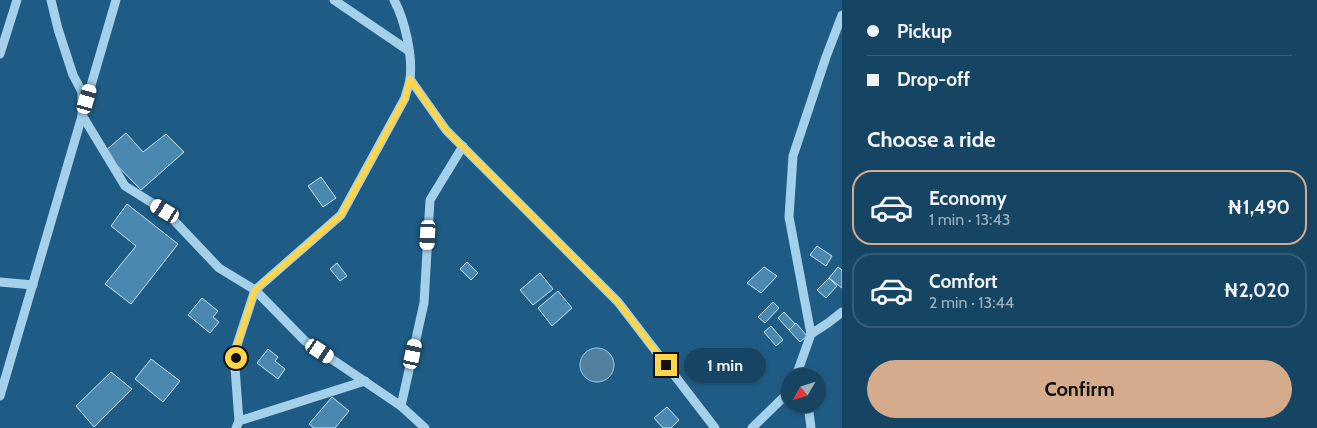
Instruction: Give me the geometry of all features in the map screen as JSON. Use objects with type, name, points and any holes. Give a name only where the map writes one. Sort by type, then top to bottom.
[{"type":"street","points":[[0,54],[17,0]]},
{"type":"street","points":[[51,0],[72,75],[82,92],[82,115],[125,186],[165,211],[219,268],[255,290],[304,341],[402,406],[425,428]]},
{"type":"street","points":[[0,396],[3,374],[33,284],[116,0]]},
{"type":"street","points":[[334,0],[409,51]]},
{"type":"street","points":[[365,381],[237,425],[236,348],[255,290],[341,215],[405,98],[410,79],[409,51],[399,9],[394,0]]},
{"type":"street","points":[[799,368],[811,334],[789,217],[793,156],[842,15]]},
{"type":"street","points":[[410,79],[446,130],[618,302],[715,428]]},
{"type":"street","points":[[402,406],[424,304],[430,200],[463,146]]},
{"type":"street","points":[[0,282],[33,284]]},
{"type":"street","points":[[811,334],[828,324],[842,312]]},
{"type":"street","points":[[802,358],[804,368]]},
{"type":"street","points":[[752,428],[781,400]]},
{"type":"street","points":[[810,413],[812,428]]},
{"type":"water","points":[[597,348],[609,353],[614,365],[609,377],[597,382],[585,377],[580,365],[585,353]]},
{"type":"building","points":[[126,133],[143,152],[166,134],[184,152],[141,190],[104,152]]},
{"type":"building","points":[[321,177],[336,198],[323,207],[308,186]]},
{"type":"building","points":[[127,204],[178,244],[131,304],[105,284],[136,246],[111,226]]},
{"type":"building","points":[[817,246],[832,256],[826,266],[810,255]]},
{"type":"building","points":[[467,262],[478,273],[471,280],[460,269]]},
{"type":"building","points":[[337,263],[347,276],[340,281],[330,269]]},
{"type":"building","points":[[764,267],[777,276],[761,293],[747,283]]},
{"type":"building","points":[[838,267],[842,270],[842,288],[829,278]]},
{"type":"building","points":[[540,273],[553,289],[533,305],[520,290]]},
{"type":"building","points":[[829,278],[837,286],[826,298],[817,290]]},
{"type":"building","points":[[558,291],[572,308],[552,326],[538,308]]},
{"type":"building","points":[[202,298],[218,311],[213,317],[219,322],[210,333],[188,315]]},
{"type":"building","points":[[773,302],[779,308],[765,323],[758,317]]},
{"type":"building","points":[[784,312],[795,324],[789,330],[778,318]]},
{"type":"building","points":[[796,323],[807,336],[800,342],[789,330]]},
{"type":"building","points":[[771,326],[783,340],[776,346],[764,332]]},
{"type":"building","points":[[268,349],[278,357],[275,361],[285,369],[278,379],[257,363]]},
{"type":"building","points":[[749,357],[760,368],[754,374],[743,363]]},
{"type":"building","points":[[151,359],[180,381],[163,402],[135,379]]},
{"type":"building","points":[[111,372],[132,389],[94,427],[76,406]]},
{"type":"building","points":[[332,397],[349,411],[335,428],[314,428],[309,424]]},
{"type":"building","points":[[667,407],[679,420],[671,428],[663,428],[654,418]]},
{"type":"route","points":[[236,358],[236,348],[255,290],[341,215],[405,98],[410,79],[446,130],[618,302],[666,365]]}]
